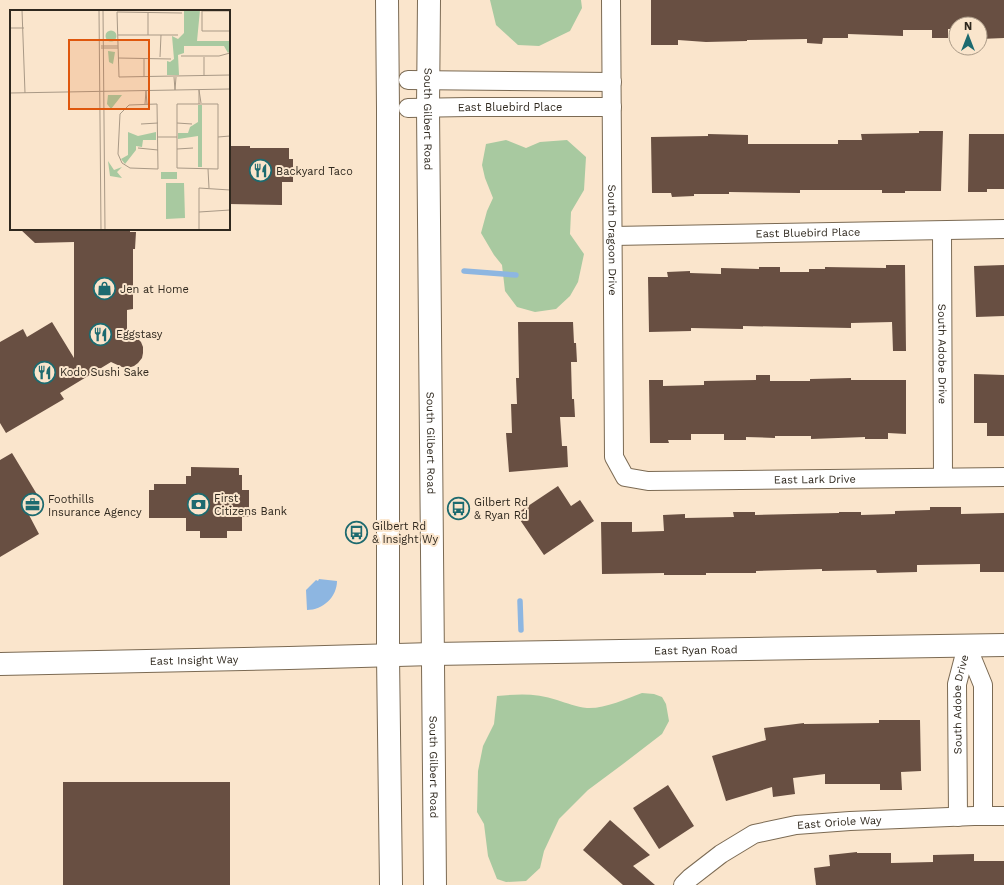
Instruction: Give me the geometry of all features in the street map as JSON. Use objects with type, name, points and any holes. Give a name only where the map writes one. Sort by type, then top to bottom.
[{"type":"main road","points":[[387,0],[388,656],[391,885]]},
{"type":"main road","name":"South Gilbert Road","points":[[429,0],[419,80],[418,108],[433,654],[435,885]]},
{"type":"main road","name":"East Ryan Road","points":[[388,656],[1004,645]]},
{"type":"main road","name":"East Insight Way","points":[[0,664],[388,656]]},
{"type":"street","name":"South Dragoon Drive","points":[[612,0],[614,457],[625,477]]},
{"type":"street","points":[[419,80],[612,82]]},
{"type":"street","name":"East Bluebird Place","points":[[418,108],[612,107]]},
{"type":"street","name":"East Bluebird Place","points":[[613,236],[1004,229]]},
{"type":"street","name":"South Adobe Drive","points":[[942,231],[943,477]]},
{"type":"street","name":"East Lark Drive","points":[[625,477],[648,481],[1004,476]]},
{"type":"street","name":"South Adobe Drive","points":[[967,646],[983,685],[983,816]]},
{"type":"street","name":"South Adobe Drive","points":[[958,817],[957,684],[967,646]]},
{"type":"street","name":"East Oriole Way","points":[[686,882],[721,854],[754,834],[796,825],[850,821],[1004,816]]},
{"type":"green space","points":[[490,0],[581,0],[582,8],[570,31],[539,46],[518,45],[496,25]]},
{"type":"green space","points":[[506,140],[526,148],[540,142],[567,140],[586,157],[584,190],[571,212],[570,234],[584,254],[578,282],[570,296],[556,309],[535,312],[517,307],[505,291],[502,265],[494,255],[481,233],[487,211],[493,198],[485,178],[482,165],[486,144]]},
{"type":"green space","points":[[642,693],[654,694],[662,697],[666,704],[669,721],[662,734],[588,790],[559,819],[544,851],[540,868],[526,881],[506,882],[497,879],[488,856],[484,824],[477,812],[478,771],[483,746],[494,724],[497,696],[535,695],[579,707],[594,708],[615,703]]},
{"type":"water","points":[[319,579],[337,581],[335,592],[324,605],[307,610],[306,590]]},
{"type":"building","points":[[651,0],[1004,0],[1004,38],[988,39],[988,16],[948,16],[948,38],[932,38],[932,30],[903,30],[903,36],[848,34],[848,38],[823,38],[822,44],[807,43],[807,39],[706,42],[678,40],[678,45],[651,45]]},
{"type":"building","points":[[919,131],[943,131],[941,191],[905,191],[905,193],[882,193],[882,190],[800,190],[800,193],[729,192],[729,194],[694,194],[694,196],[672,197],[671,193],[652,193],[651,137],[708,136],[708,134],[748,135],[748,144],[838,144],[838,140],[862,140],[861,134],[919,133]]},
{"type":"building","points":[[969,134],[1004,134],[1004,189],[987,189],[987,192],[968,192]]},
{"type":"building","name":"Backyard Taco","points":[[230,146],[250,146],[250,148],[289,148],[289,159],[293,159],[293,182],[282,182],[282,205],[230,204]]},
{"type":"building","points":[[21,230],[130,230],[130,232],[136,232],[135,249],[133,249],[133,309],[127,310],[127,332],[141,342],[143,353],[142,358],[138,363],[128,368],[111,362],[60,393],[64,399],[6,433],[0,423],[0,342],[23,329],[27,337],[52,322],[74,358],[74,242],[35,243]]},
{"type":"building","points":[[886,265],[905,265],[906,351],[893,351],[892,322],[851,323],[851,328],[743,326],[743,329],[691,328],[691,331],[649,332],[648,277],[668,277],[667,272],[690,271],[690,273],[721,274],[721,268],[759,269],[759,267],[780,267],[780,272],[809,272],[809,269],[825,269],[825,267],[886,268]]},
{"type":"building","points":[[1004,265],[1004,316],[976,317],[974,266]]},
{"type":"building","points":[[518,322],[573,322],[577,362],[571,362],[572,399],[574,399],[575,417],[560,417],[562,446],[567,446],[568,467],[509,472],[506,433],[512,433],[511,404],[517,404],[516,378],[519,378]]},
{"type":"building","points":[[974,374],[1004,375],[1004,436],[987,436],[987,423],[974,423]]},
{"type":"building","points":[[756,375],[770,375],[770,381],[810,381],[810,379],[851,378],[851,380],[906,380],[906,434],[888,433],[888,439],[865,439],[865,437],[811,439],[811,436],[775,436],[775,438],[746,437],[746,440],[724,440],[724,434],[691,434],[691,440],[668,440],[669,443],[650,443],[649,380],[663,380],[663,386],[704,385],[704,381],[756,380]]},
{"type":"building","points":[[12,453],[44,506],[29,515],[39,534],[0,557],[0,460]]},
{"type":"building","name":"First Citizens Bank","points":[[191,467],[239,468],[239,475],[242,475],[242,490],[249,490],[249,517],[242,517],[242,531],[227,531],[227,538],[200,538],[200,531],[186,531],[186,518],[149,518],[149,490],[154,490],[154,484],[186,484],[186,476],[191,476]]},
{"type":"building","points":[[558,486],[571,506],[580,500],[594,521],[544,555],[516,514]]},
{"type":"building","points":[[930,507],[961,507],[961,514],[1004,513],[1004,572],[980,572],[980,564],[917,565],[917,572],[877,573],[876,570],[822,571],[822,569],[756,571],[756,573],[706,573],[706,575],[664,575],[664,573],[602,574],[601,522],[632,522],[632,532],[664,531],[663,515],[685,514],[685,518],[734,517],[733,512],[755,512],[755,515],[839,512],[861,512],[861,515],[895,514],[895,511],[930,510]]},
{"type":"building","points":[[879,720],[920,720],[921,771],[901,772],[902,790],[880,790],[880,784],[825,784],[825,774],[793,778],[795,794],[773,797],[772,787],[726,801],[712,756],[766,740],[764,728],[804,723],[879,723]]},
{"type":"building","points":[[63,782],[230,782],[230,885],[63,885]]},
{"type":"building","points":[[668,785],[694,826],[659,849],[633,808]]},
{"type":"building","points":[[610,820],[650,855],[633,866],[655,885],[623,885],[583,850]]},
{"type":"building","points":[[857,852],[891,853],[891,863],[933,862],[933,855],[974,854],[974,861],[1004,861],[1004,885],[816,885],[814,868],[830,866],[829,855]]},
{"type":"waterway","points":[[464,271],[516,275]]},
{"type":"waterway","points":[[520,601],[521,630]]},
{"type":"place","name":"Backyard Taco","points":[[261,171]]},
{"type":"place","name":"Jen at Home","points":[[104,289]]},
{"type":"place","name":"Eggstasy","points":[[101,334]]},
{"type":"place","name":"Kodo Sushi Sake","points":[[45,372]]},
{"type":"place","name":"First Citizens Bank","points":[[199,504]]},
{"type":"place","name":"Foothills Insurance Agency","points":[[33,505]]},
{"type":"place","name":"Gilbert Rd & Ryan Rd","points":[[459,508]]},
{"type":"place","name":"Gilbert Rd & Insight Wy","points":[[356,532]]}]
